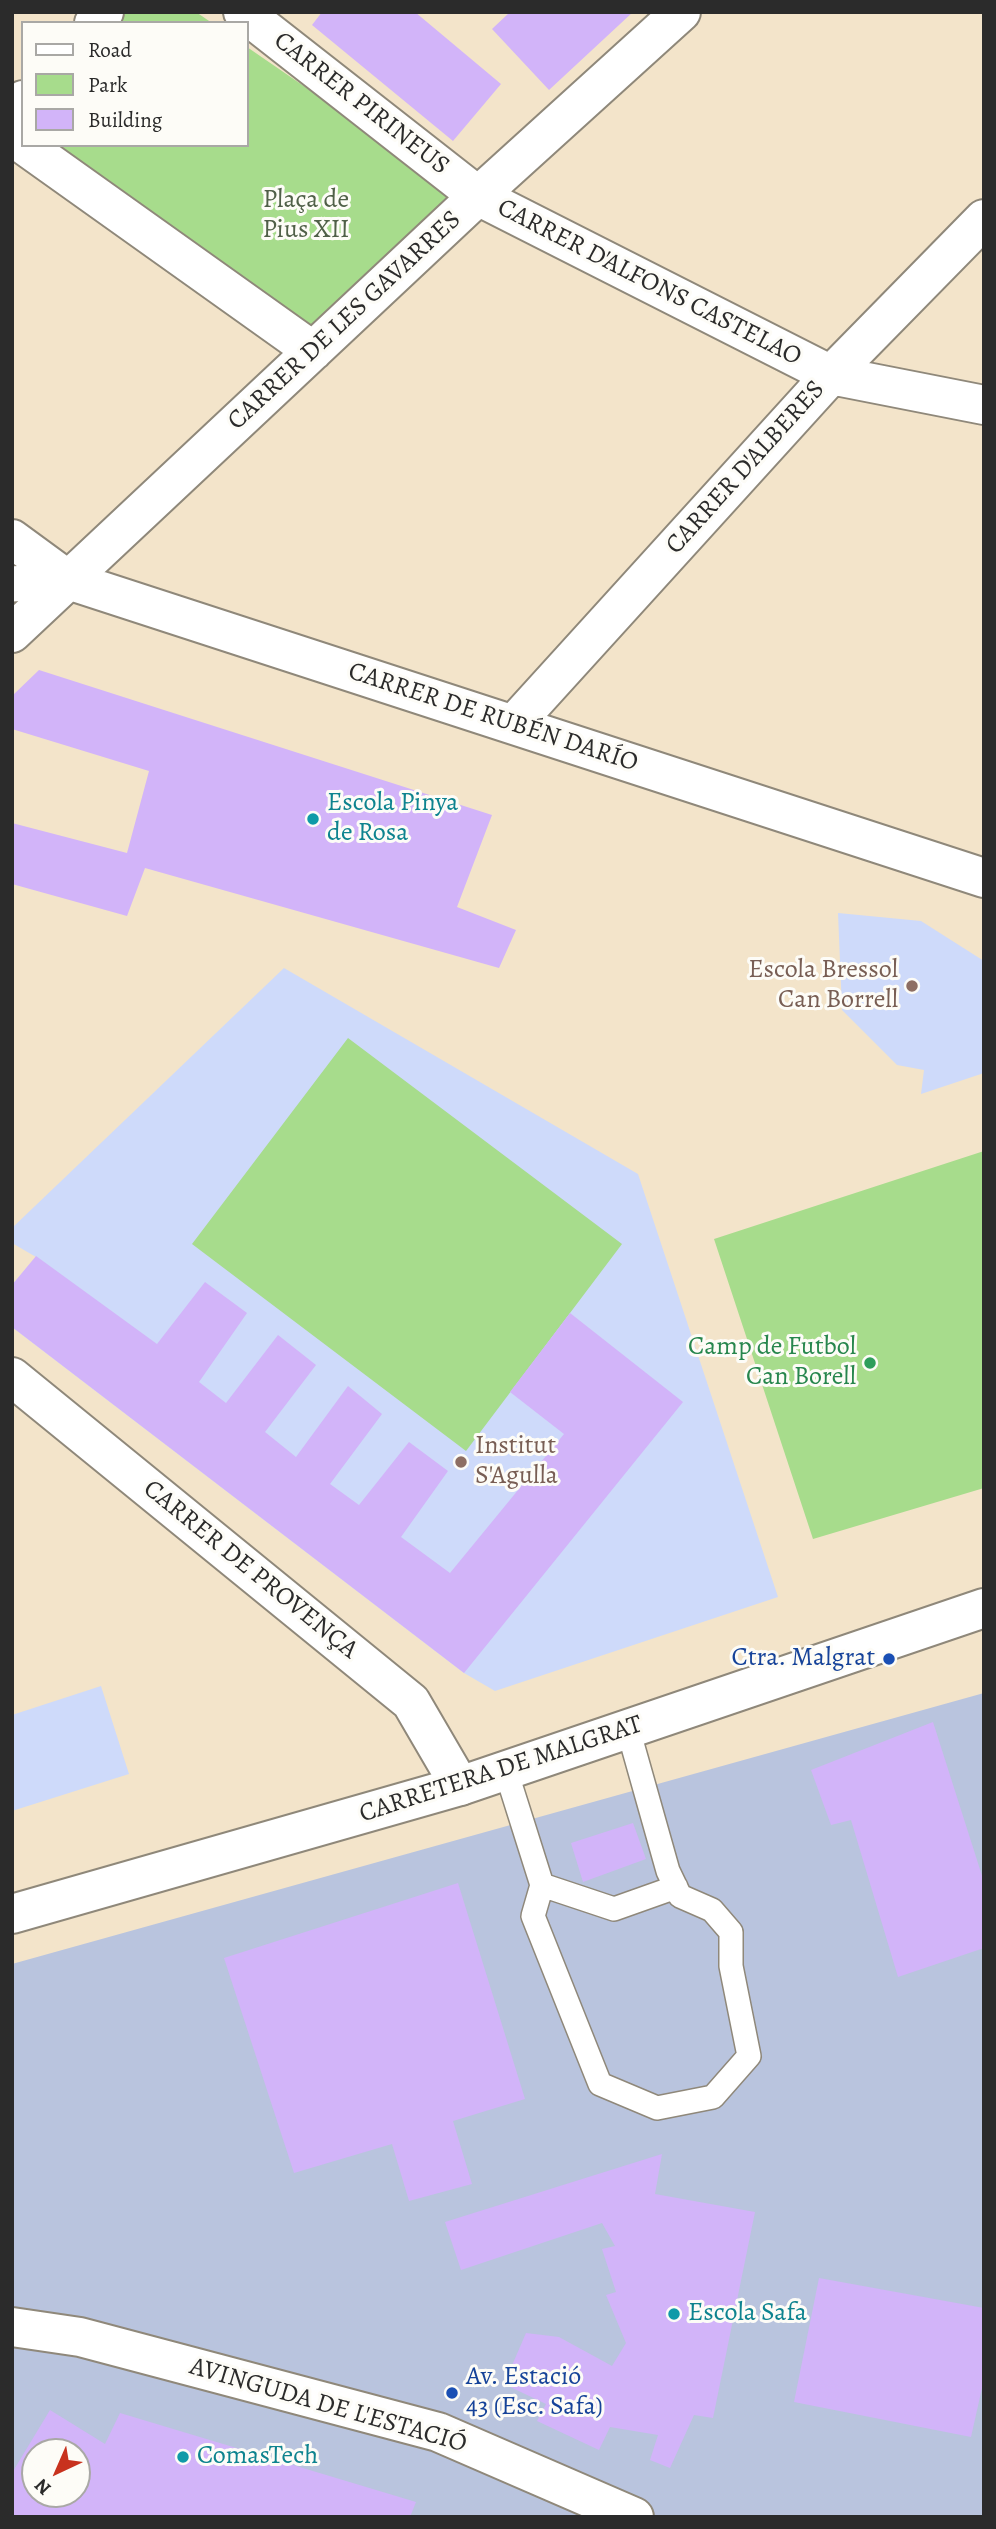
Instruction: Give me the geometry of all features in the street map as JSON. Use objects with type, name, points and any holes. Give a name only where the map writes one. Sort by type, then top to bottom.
[{"type":"street","name":"CARRER PIRINEUS","points":[[243,12],[478,196]]},
{"type":"street","name":"CARRER DE LES GAVARRES","points":[[12,633],[478,196],[681,12]]},
{"type":"street","points":[[26,147],[313,351]]},
{"type":"street","name":"CARRER D'ALFONS CASTELAO","points":[[478,196],[831,375],[984,405]]},
{"type":"street","name":"CARRER D'ALBERES","points":[[514,724],[831,375],[984,219]]},
{"type":"street","name":"CARRER DE RUBÉN DARÍO","points":[[12,539],[68,580],[984,878]]},
{"type":"street","points":[[12,584],[68,580]]},
{"type":"street","name":"CARRER DE PROVENÇA","points":[[12,1377],[411,1702],[460,1787]]},
{"type":"street","name":"CARRETERA DE MALGRAT","points":[[12,1914],[460,1787],[984,1608]]},
{"type":"street","name":"AVINGUDA DE L'ESTACIÓ","points":[[12,2327],[80,2337],[438,2432],[634,2517]]},
{"type":"lane","points":[[506,1771],[542,1885],[533,1916],[600,2084],[657,2108],[713,2097],[749,2056],[732,1966],[731,1932],[712,1910],[680,1896],[668,1871],[628,1730]]},
{"type":"lane","points":[[542,1885],[614,1909],[676,1887]]},
{"type":"shaded area","name":"Escola Bressol Can Borrell","points":[[838,913],[921,921],[984,961],[984,1073],[921,1094],[924,1070],[897,1065],[842,1010]]},
{"type":"shaded area","name":"Institut S'Agulla","points":[[284,968],[638,1174],[778,1597],[495,1691],[464,1673],[12,1327],[12,1285],[36,1257],[12,1243],[12,1228]]},
{"type":"shaded area","points":[[101,1686],[129,1774],[12,1811],[12,1715]]},
{"type":"shaded area","points":[[984,1693],[984,2517],[12,2517],[12,1964]]},
{"type":"green space","points":[[116,12],[196,12],[209,21],[107,21]]},
{"type":"green space","name":"Plaça de Pius XII","points":[[248,48],[461,194],[313,335],[29,147],[248,147]]},
{"type":"green space","points":[[348,1038],[622,1244],[466,1451],[192,1244]]},
{"type":"green space","name":"Camp de Futbol Can Borell","points":[[984,1151],[984,1488],[813,1539],[714,1239]]},
{"type":"building","points":[[322,12],[415,12],[501,84],[453,141],[312,25]]},
{"type":"building","points":[[510,12],[633,12],[549,90],[492,29]]},
{"type":"building","name":"Escola Pinya de Rosa","points":[[39,670],[492,815],[457,907],[516,930],[499,968],[145,868],[127,916],[12,884],[12,823],[127,853],[149,771],[12,729],[12,696]]},
{"type":"building","points":[[36,1256],[157,1344],[205,1282],[247,1313],[199,1382],[226,1403],[278,1335],[316,1365],[265,1432],[296,1457],[348,1386],[382,1414],[330,1484],[359,1505],[409,1442],[448,1471],[401,1537],[450,1573],[564,1434],[510,1392],[570,1313],[683,1402],[464,1673],[12,1327],[12,1285]]},
{"type":"building","points":[[933,1722],[984,1882],[984,1948],[898,1977],[851,1820],[831,1825],[811,1770]]},
{"type":"building","points":[[633,1823],[646,1859],[583,1882],[571,1843]]},
{"type":"building","points":[[458,1883],[525,2099],[453,2121],[472,2184],[409,2201],[392,2144],[294,2173],[224,1958]]},
{"type":"building","name":"Escola Safa","points":[[662,2154],[655,2194],[755,2212],[713,2418],[694,2415],[670,2468],[650,2460],[658,2435],[610,2427],[599,2450],[537,2421],[546,2404],[504,2384],[526,2333],[559,2337],[612,2366],[626,2343],[606,2295],[616,2292],[602,2249],[615,2246],[602,2223],[461,2270],[445,2222]]},
{"type":"building","points":[[819,2278],[984,2308],[984,2379],[971,2437],[794,2402]]},
{"type":"building","name":"ComasTech","points":[[50,2410],[105,2444],[120,2413],[416,2502],[410,2517],[12,2517],[12,2473],[21,2458],[21,2508],[91,2508],[91,2438],[33,2438]]},
{"type":"place","name":"Escola Pinya de Rosa","points":[[313,819]]},
{"type":"place","name":"Escola Bressol Can Borrell","points":[[912,986]]},
{"type":"place","name":"Camp de Futbol Can Borell","points":[[870,1363]]},
{"type":"place","name":"Institut S'Agulla","points":[[461,1462]]},
{"type":"place","name":"Ctra. Malgrat","points":[[889,1659]]},
{"type":"place","name":"Escola Safa","points":[[674,2314]]},
{"type":"place","name":"Av. Estació 43 (Esc. Safa)","points":[[452,2393]]},
{"type":"place","name":"ComasTech","points":[[183,2457]]}]
